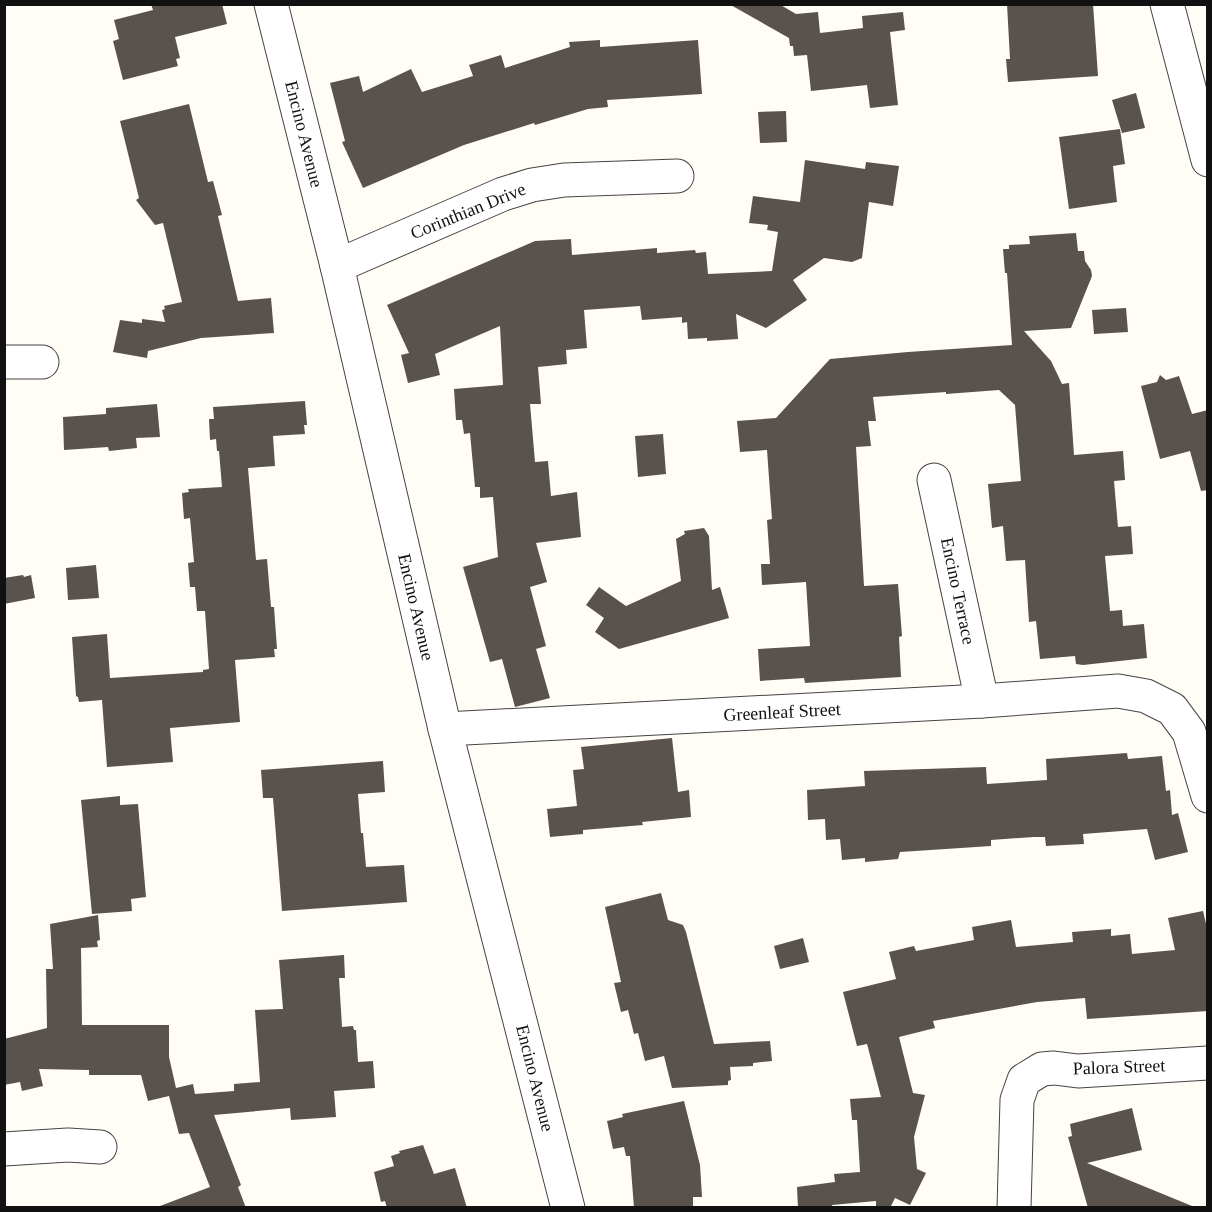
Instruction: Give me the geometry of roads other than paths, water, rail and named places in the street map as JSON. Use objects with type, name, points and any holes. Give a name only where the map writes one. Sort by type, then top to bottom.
[{"type":"street","name":"Encino Avenue","points":[[271,4],[337,266],[445,729],[568,1208]]},
{"type":"street","points":[[1167,4],[1208,160]]},
{"type":"street","name":"Corinthian Drive","points":[[337,266],[503,194],[532,185],[564,180],[677,176]]},
{"type":"street","points":[[4,362],[42,362]]},
{"type":"street","name":"Encino Terrace","points":[[934,480],[982,701]]},
{"type":"street","name":"Greenleaf Street","points":[[445,729],[1118,692],[1146,696],[1172,709],[1189,732],[1208,796]]},
{"type":"street","name":"Palora Street","points":[[1014,1208],[1017,1100],[1024,1080],[1032,1074],[1042,1069],[1054,1068],[1078,1071],[1208,1063]]},
{"type":"street","points":[[4,1149],[68,1145],[100,1147]]}]
